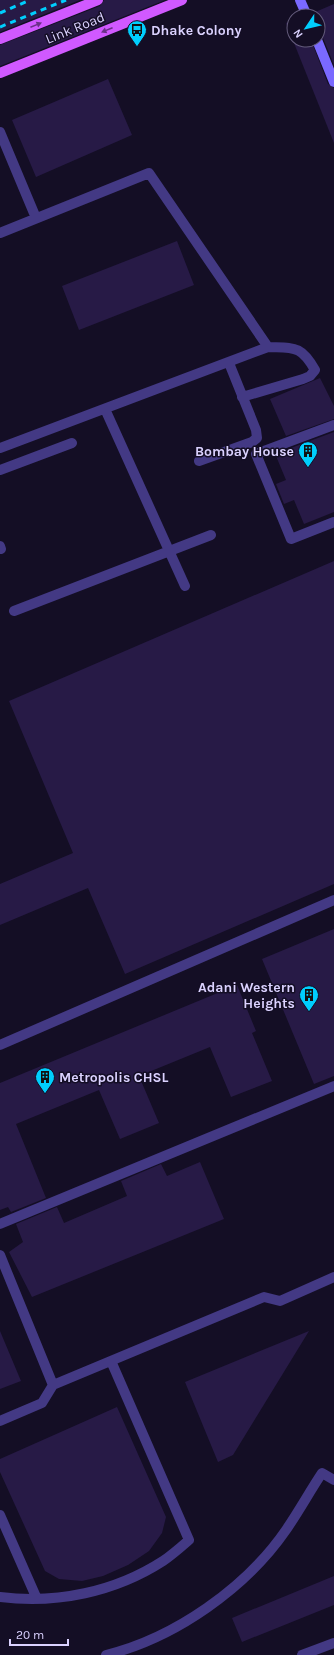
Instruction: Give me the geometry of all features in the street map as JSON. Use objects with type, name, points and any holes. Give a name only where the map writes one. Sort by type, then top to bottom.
[{"type":"main road","name":"Link Road","points":[[0,39],[98,0]]},
{"type":"main road","name":"Link Road","points":[[0,73],[182,0]]},
{"type":"main road","points":[[320,48],[334,82]]},
{"type":"street","points":[[0,132],[36,218]]},
{"type":"street","points":[[0,233],[149,173],[268,347]]},
{"type":"street","points":[[0,448],[229,363],[268,347],[294,348],[310,360],[315,370],[310,376],[303,379],[242,397]]},
{"type":"street","points":[[200,461],[252,442],[257,438],[256,430],[229,363]]},
{"type":"street","points":[[106,409],[185,586]]},
{"type":"street","points":[[334,425],[256,454],[291,539],[334,522]]},
{"type":"street","points":[[0,470],[72,443]]},
{"type":"street","points":[[14,611],[211,535]]},
{"type":"street","points":[[0,1045],[334,900]]},
{"type":"street","points":[[0,1224],[334,1086]]},
{"type":"street","points":[[0,1255],[53,1385]]},
{"type":"street","points":[[0,1421],[42,1403],[53,1385],[264,1297],[280,1301],[334,1277]]},
{"type":"street","points":[[0,1597],[21,1600],[37,1599],[83,1594],[109,1587],[136,1576],[164,1560],[189,1540],[111,1361]]},
{"type":"street","points":[[106,1655],[149,1641],[177,1627],[220,1597],[244,1577],[286,1530],[322,1473],[334,1480]]},
{"type":"street","points":[[0,1515],[37,1599]]},
{"type":"street","points":[[302,1655],[334,1643]]},
{"type":"building","points":[[0,0],[80,0],[0,32]]},
{"type":"building","points":[[104,0],[165,0],[0,66],[0,45],[100,6]]},
{"type":"building","points":[[334,4],[334,65],[326,45],[326,8],[325,8]]},
{"type":"building","points":[[296,48],[314,48],[328,84],[334,88],[334,143]]},
{"type":"building","points":[[108,79],[132,135],[36,177],[12,120]]},
{"type":"building","points":[[177,241],[194,285],[79,330],[62,286]]},
{"type":"building","points":[[320,378],[334,406],[334,419],[286,436],[270,399]]},
{"type":"building","name":"Bombay House","points":[[334,432],[334,512],[304,524],[294,500],[284,504],[276,484],[286,480],[276,456],[292,450],[291,448]]},
{"type":"building","points":[[334,561],[334,884],[125,974],[88,888],[0,925],[0,884],[73,853],[9,701]]},
{"type":"building","name":"Adani Western Heights","points":[[334,929],[334,1076],[314,1084],[262,959]]},
{"type":"building","name":"Metropolis CHSL","points":[[237,985],[256,1031],[252,1033],[272,1081],[231,1097],[210,1047],[139,1076],[159,1123],[120,1139],[99,1090],[16,1124],[46,1198],[11,1212],[8,1207],[0,1210],[0,1083]]},
{"type":"building","points":[[200,1162],[224,1219],[32,1297],[9,1252],[23,1242],[16,1224],[57,1207],[64,1223],[127,1196],[121,1181],[161,1164],[167,1176]]},
{"type":"building","points":[[0,1331],[21,1381],[0,1389]]},
{"type":"building","points":[[309,1331],[233,1455],[218,1462],[185,1382]]},
{"type":"building","points":[[117,1407],[166,1517],[162,1533],[149,1551],[128,1565],[103,1576],[82,1581],[59,1579],[45,1571],[0,1472],[0,1459]]},
{"type":"building","points":[[334,1576],[334,1605],[242,1642],[232,1618]]},
{"type":"railway","points":[[0,13],[30,0]]},
{"type":"railway","points":[[0,27],[66,0]]},
{"type":"place","name":"Dhake Colony","points":[[137,47]]},
{"type":"place","name":"Bombay House","points":[[308,468]]},
{"type":"place","name":"Adani Western Heights","points":[[309,1012]]},
{"type":"place","name":"Metropolis CHSL","points":[[45,1094]]}]
